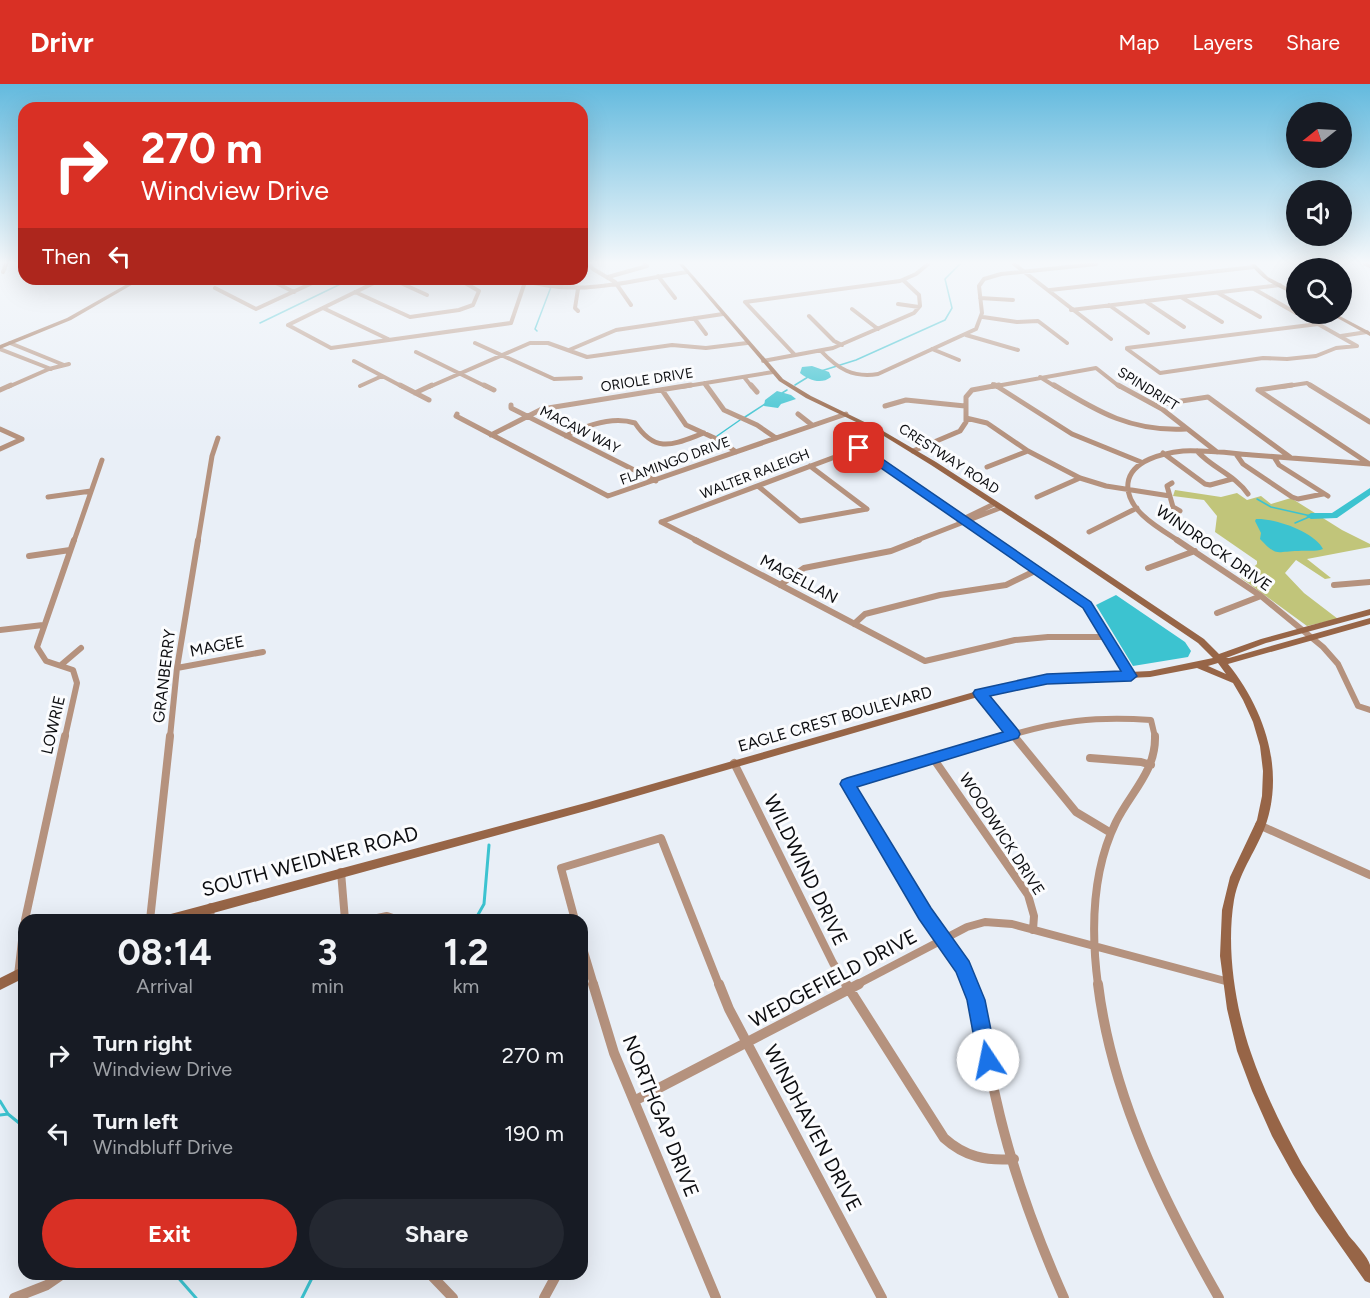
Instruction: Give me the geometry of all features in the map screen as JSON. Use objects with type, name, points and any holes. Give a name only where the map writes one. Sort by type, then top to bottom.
[{"type":"main road","points":[[0,348],[65,321]]},
{"type":"main road","name":"CRESTWAY ROAD","points":[[729,321],[772,372],[802,394],[846,414],[913,451],[1196,638],[1220,660],[1237,683],[1254,714],[1267,766],[1269,786],[1260,825],[1235,877],[1228,904],[1225,934],[1235,1019],[1253,1077],[1273,1122],[1319,1203],[1370,1276]]},
{"type":"main road","points":[[1352,324],[1367,332]]},
{"type":"main road","name":"EAGLE CREST BOULEVARD","points":[[1240,654],[1303,630],[1370,612]]},
{"type":"main road","name":"EAGLE CREST BOULEVARD","points":[[464,841],[980,693],[1047,679],[1131,676],[1199,665],[1370,621]]},
{"type":"main road","points":[[1196,638],[1223,650],[1240,654],[1233,664],[1237,683]]},
{"type":"main road","points":[[1196,638],[1204,652],[1199,665],[1229,677],[1237,683]]},
{"type":"main road","name":"SOUTH WEIDNER ROAD","points":[[187,914],[464,841]]},
{"type":"main road","points":[[0,984],[18,975]]},
{"type":"street","points":[[297,321],[288,325],[332,348],[511,323],[512,321]]},
{"type":"street","points":[[349,321],[388,340]]},
{"type":"street","points":[[569,350],[609,332],[687,321]]},
{"type":"street","points":[[696,321],[706,334]]},
{"type":"street","points":[[762,321],[795,356]]},
{"type":"street","points":[[814,321],[842,345]]},
{"type":"street","points":[[867,321],[878,329]]},
{"type":"street","points":[[763,361],[842,345],[898,321]]},
{"type":"street","points":[[821,351],[840,368],[861,377],[890,369],[966,335],[976,329],[981,321]]},
{"type":"street","points":[[1008,321],[1038,321],[1067,343]]},
{"type":"street","points":[[1086,321],[1111,339]]},
{"type":"street","points":[[1130,321],[1148,333]]},
{"type":"street","points":[[1174,321],[1184,327]]},
{"type":"street","points":[[1339,335],[1357,346],[1327,351],[1316,356],[1287,359],[1263,358],[1160,372],[1126,349],[1316,324],[1339,335],[1367,332]]},
{"type":"street","points":[[966,335],[1018,350]]},
{"type":"street","points":[[0,390],[67,364],[10,343]]},
{"type":"street","points":[[475,343],[554,379],[581,378]]},
{"type":"street","points":[[415,393],[522,345],[555,344],[587,357],[672,345],[712,348],[747,343]]},
{"type":"street","points":[[0,348],[51,369]]},
{"type":"street","points":[[691,354],[696,348]]},
{"type":"street","points":[[932,349],[959,360]]},
{"type":"street","points":[[416,352],[494,390]]},
{"type":"street","points":[[354,361],[429,400]]},
{"type":"street","name":"SPINDRIFT","points":[[1040,376],[1096,368],[1125,391],[1155,405],[1216,452]]},
{"type":"street","name":"ORIOLE DRIVE","points":[[491,435],[542,409],[772,372]]},
{"type":"street","points":[[360,386],[382,376]]},
{"type":"street","points":[[913,451],[954,435],[962,429],[966,418],[966,397],[972,390],[1040,376],[1117,421],[1156,430],[1186,429]]},
{"type":"street","points":[[744,377],[757,392]]},
{"type":"street","points":[[704,383],[724,410],[757,425],[776,438]]},
{"type":"street","points":[[1369,464],[1258,390],[1307,383],[1370,422]]},
{"type":"street","points":[[993,384],[1072,434],[1141,462]]},
{"type":"street","points":[[662,390],[683,423],[724,443],[736,452]]},
{"type":"street","points":[[1155,405],[1208,397],[1292,459]]},
{"type":"street","points":[[885,406],[906,400],[965,406]]},
{"type":"street","points":[[511,405],[511,408],[526,416]]},
{"type":"street","name":"FLAMINGO DRIVE","points":[[457,414],[456,416],[608,496],[846,414]]},
{"type":"street","points":[[798,414],[812,425]]},
{"type":"street","name":"MACAW WAY","points":[[526,416],[656,481]]},
{"type":"street","points":[[966,418],[987,423],[1028,451],[1080,478],[1129,490],[1170,496]]},
{"type":"street","points":[[566,436],[585,426],[625,420],[634,423],[643,437],[661,445],[669,445],[704,433]]},
{"type":"street","points":[[0,429],[22,439],[0,449]]},
{"type":"street","name":"GRANBERRY","points":[[151,914],[177,668],[212,456],[218,438]]},
{"type":"street","name":"WALTER RALEIGH","points":[[661,522],[859,448],[962,521]]},
{"type":"street","points":[[987,467],[1028,451]]},
{"type":"street","points":[[1197,451],[1248,494]]},
{"type":"street","points":[[1129,490],[1130,476],[1141,462],[1163,453],[1216,452],[1369,464]]},
{"type":"street","points":[[1163,453],[1208,484],[1232,479]]},
{"type":"street","points":[[1236,454],[1243,464],[1292,497],[1298,499],[1326,495],[1279,465],[1274,457]]},
{"type":"street","name":"LOWRIE","points":[[26,914],[77,683],[73,670],[47,663],[39,656],[37,647],[102,460]]},
{"type":"street","points":[[758,486],[800,520],[867,509],[810,466]]},
{"type":"street","points":[[1037,497],[1080,478]]},
{"type":"street","points":[[1172,483],[1167,486],[1173,507],[1180,511]]},
{"type":"street","name":"WINDROCK DRIVE","points":[[1129,490],[1137,508],[1156,526],[1261,596],[1311,637],[1338,664],[1358,706],[1370,710]]},
{"type":"street","points":[[48,497],[91,491]]},
{"type":"street","points":[[780,585],[804,568],[891,552],[997,506]]},
{"type":"street","points":[[1089,531],[1137,508]]},
{"type":"street","points":[[962,521],[1087,605],[1131,676]]},
{"type":"street","name":"MAGELLAN","points":[[661,522],[925,661],[1015,640],[1048,637],[1107,637]]},
{"type":"street","points":[[29,556],[70,550]]},
{"type":"street","points":[[1148,568],[1195,551]]},
{"type":"street","points":[[854,624],[865,614],[939,595],[1006,585],[1037,570]]},
{"type":"street","points":[[1334,585],[1370,582]]},
{"type":"street","points":[[1216,613],[1261,596]]},
{"type":"street","points":[[0,630],[43,626]]},
{"type":"street","points":[[61,665],[81,648]]},
{"type":"street","name":"MAGEE","points":[[177,668],[263,652]]},
{"type":"street","points":[[980,693],[1076,812],[1111,833]]},
{"type":"street","points":[[1064,1298],[1045,1254],[996,1101],[973,988],[963,967],[925,913],[847,784],[1013,734],[1068,720],[1111,717],[1151,720],[1155,731],[1156,754],[1111,833],[1096,900],[1093,946],[1105,1028],[1121,1095],[1140,1148],[1173,1219],[1218,1298]]},
{"type":"street","name":"WOODWICK DRIVE","points":[[933,758],[1028,895],[1034,916],[1033,930]]},
{"type":"street","points":[[1090,758],[1141,762],[1151,765]]},
{"type":"street","name":"WILDWIND DRIVE","points":[[734,763],[817,934],[849,990],[944,1138],[953,1148],[974,1158],[989,1162],[1014,1159]]},
{"type":"street","points":[[1260,825],[1370,875]]},
{"type":"street","name":"WINDHAVEN DRIVE","points":[[573,914],[561,868],[661,838],[716,977],[748,1043],[882,1298]]},
{"type":"street","points":[[341,872],[344,914]]},
{"type":"street","points":[[210,914],[211,907]]},
{"type":"street","name":"WEDGEFIELD DRIVE","points":[[634,1101],[944,939],[973,925],[985,922],[1005,923],[1229,982]]},
{"type":"street","name":"NORTHGAP DRIVE","points":[[588,965],[611,1044],[716,1298]]},
{"type":"street","points":[[14,1298],[54,1280]]},
{"type":"street","points":[[436,1280],[453,1298]]},
{"type":"street","points":[[544,1298],[554,1280]]},
{"type":"green space","points":[[1175,490],[1221,497],[1237,493],[1247,500],[1261,496],[1271,504],[1291,498],[1342,530],[1370,544],[1370,547],[1307,559],[1331,578],[1325,579],[1296,560],[1285,573],[1304,593],[1338,619],[1307,626],[1241,578],[1257,564],[1257,561],[1215,532],[1217,516],[1204,500],[1173,496]]},
{"type":"water","points":[[812,366],[829,372],[831,377],[823,381],[815,381],[800,373],[802,367]]},
{"type":"water","points":[[777,391],[796,399],[781,404],[778,408],[764,406],[765,400]]},
{"type":"water","points":[[1256,519],[1294,527],[1312,537],[1323,549],[1274,551],[1260,539],[1261,533]]},
{"type":"water","points":[[1116,595],[1185,642],[1191,651],[1188,657],[1133,666],[1096,605]]},
{"type":"waterway","points":[[260,323],[265,321]]},
{"type":"waterway","points":[[537,331],[535,329],[538,321]]},
{"type":"waterway","points":[[821,371],[856,360],[944,321]]},
{"type":"waterway","points":[[795,385],[808,377]]},
{"type":"waterway","points":[[782,393],[787,390]]},
{"type":"waterway","points":[[745,417],[765,404]]},
{"type":"waterway","points":[[717,436],[740,420]]},
{"type":"waterway","points":[[1311,516],[1334,516],[1370,491]]},
{"type":"waterway","points":[[1257,499],[1271,507],[1311,516]]},
{"type":"waterway","points":[[1295,523],[1309,517]]},
{"type":"waterway","points":[[478,914],[484,904],[489,845]]},
{"type":"waterway","points":[[0,1101],[8,1114]]},
{"type":"waterway","points":[[0,1115],[8,1114]]},
{"type":"waterway","points":[[8,1114],[18,1122]]},
{"type":"waterway","points":[[180,1280],[196,1298]]},
{"type":"waterway","points":[[302,1298],[311,1280]]},
{"type":"route","points":[[859,448],[1087,605],[1131,676],[1047,679],[980,693],[1013,734],[847,784],[925,913],[963,967],[973,988],[988,1060]]}]
